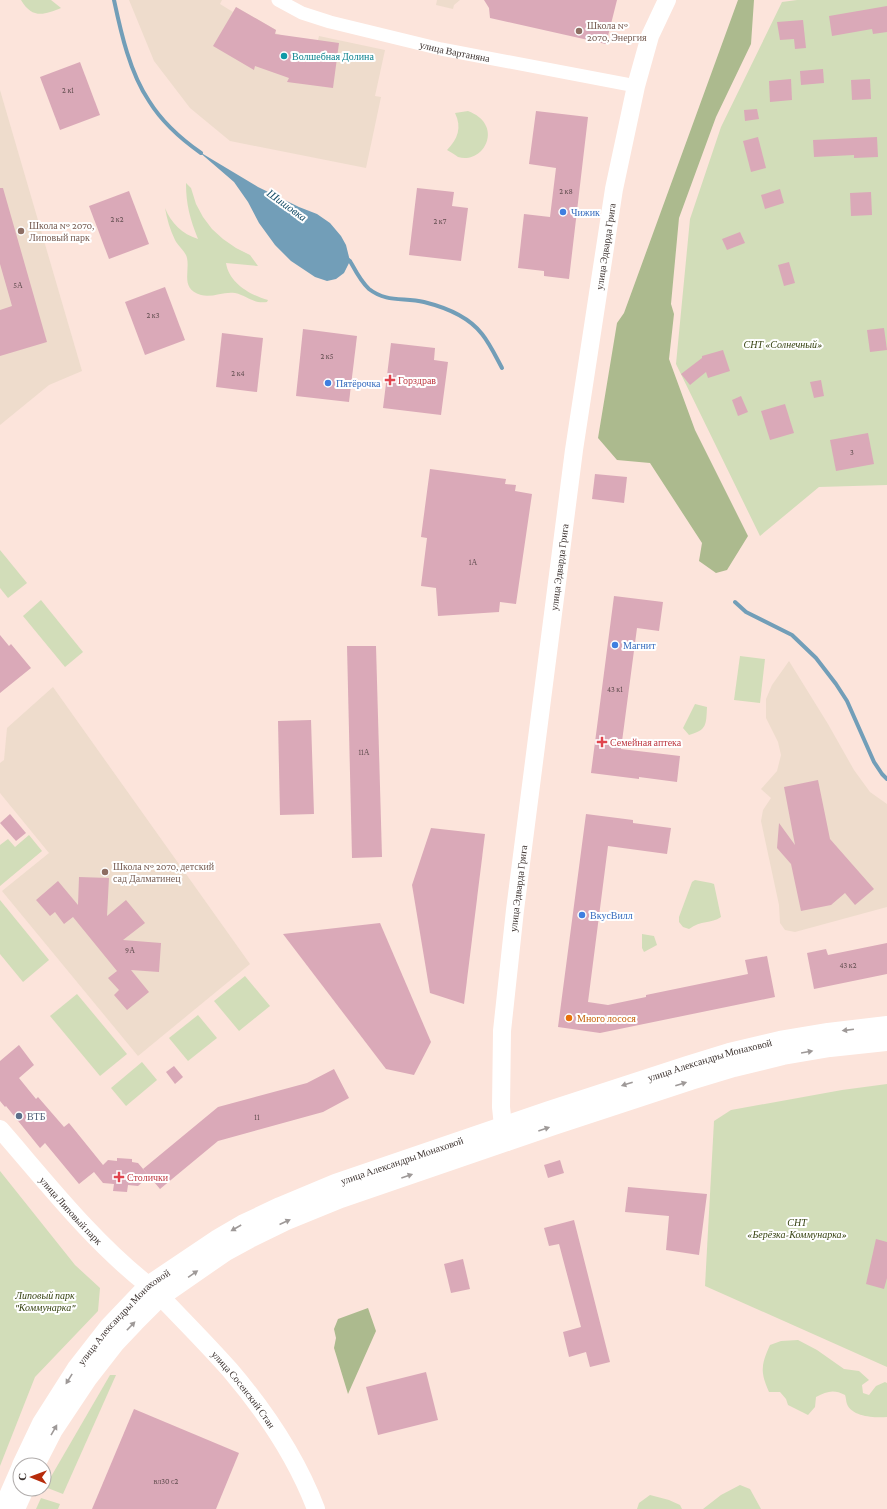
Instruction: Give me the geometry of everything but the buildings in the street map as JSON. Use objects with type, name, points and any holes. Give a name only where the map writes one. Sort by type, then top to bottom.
[{"type":"main road","name":"улица Эдварда Грига","points":[[505,1134],[501,1107],[502,1031],[531,780],[576,433],[614,189],[636,86],[650,36],[667,0]]},
{"type":"main road","name":"улица Александры Монаховой","points":[[25,1457],[41,1423],[76,1368],[104,1331],[155,1291],[250,1239],[287,1221],[505,1134],[615,1088],[729,1052],[780,1040],[828,1032],[887,1025]]},
{"type":"main road","name":"улица Александры Монаховой","points":[[505,1134],[620,1104],[734,1068],[783,1056],[830,1048],[887,1042]]},
{"type":"main road","name":"улица Липовый парк","points":[[0,1129],[94,1237],[125,1267],[155,1291]]},
{"type":"main road","name":"улица Александры Монаховой","points":[[40,1457],[54,1430],[88,1378],[155,1291]]},
{"type":"main road","name":"улица Сосенский Стан","points":[[155,1291],[230,1370],[265,1415],[288,1451],[311,1495],[316,1509]]},
{"type":"main road","name":"улица Александры Монаховой","points":[[2,1509],[12,1486]]},
{"type":"main road","points":[[16,1509],[21,1497]]},
{"type":"street","name":"улица Вартаняна","points":[[278,0],[302,13],[330,22],[434,48],[636,86]]},
{"type":"shaded area","points":[[129,0],[222,0],[220,4],[233,12],[236,7],[276,30],[275,33],[293,39],[318,40],[319,36],[385,50],[375,96],[381,97],[366,168],[230,141],[190,108],[154,61]]},
{"type":"shaded area","points":[[437,0],[460,0],[454,5],[453,9],[436,5]]},
{"type":"shaded area","name":"Школа № 2070, Липовый парк","points":[[0,90],[82,371],[49,385],[0,425]]},
{"type":"shaded area","points":[[789,661],[828,724],[854,770],[870,792],[887,804],[887,907],[795,932],[785,930],[780,923],[779,905],[761,821],[763,810],[771,798],[761,789],[777,771],[781,755],[778,742],[766,718],[766,699],[772,685]]},
{"type":"shaded area","name":"Школа № 2070, детский сад Далматинец","points":[[53,687],[250,964],[138,1056],[2,891],[49,853],[0,793],[0,763],[4,760],[7,728]]},
{"type":"green space","points":[[21,0],[51,0],[61,8],[44,14],[34,13],[25,6]]},
{"type":"green space","points":[[738,0],[754,0],[751,44],[716,117],[679,218],[671,304],[674,314],[669,359],[695,430],[748,536],[727,570],[716,573],[699,561],[702,543],[650,463],[617,460],[598,438],[617,323],[624,313]]},
{"type":"green space","name":"СНТ «Солнечный»","points":[[797,0],[887,0],[887,485],[819,487],[760,536],[676,364],[690,219],[721,127],[782,2]]},
{"type":"green space","points":[[468,111],[479,117],[486,125],[488,134],[487,142],[482,150],[476,155],[467,158],[458,157],[447,150],[454,142],[458,133],[458,123],[455,113]]},
{"type":"green space","points":[[186,183],[191,188],[196,204],[203,217],[212,229],[236,248],[250,255],[258,266],[226,263],[231,277],[241,287],[254,295],[268,300],[267,302],[254,301],[235,293],[205,296],[190,289],[187,280],[188,263],[186,256],[173,236],[165,208],[170,218],[182,231],[198,239],[189,212]]},
{"type":"green space","points":[[0,550],[27,583],[8,598],[0,588]]},
{"type":"green space","points":[[41,600],[83,652],[65,667],[23,616]]},
{"type":"green space","points":[[740,656],[765,659],[760,703],[734,700]]},
{"type":"green space","points":[[695,704],[707,707],[706,722],[702,729],[689,735],[683,728]]},
{"type":"green space","points":[[29,835],[42,851],[0,886],[0,845],[8,839],[15,847]]},
{"type":"green space","points":[[695,880],[714,884],[721,917],[713,921],[698,924],[689,929],[683,927],[679,922],[679,917],[692,882]]},
{"type":"green space","points":[[0,900],[49,960],[23,982],[0,954]]},
{"type":"green space","points":[[642,934],[654,936],[657,945],[644,952],[642,948]]},
{"type":"green space","points":[[245,976],[270,1006],[239,1031],[214,1001]]},
{"type":"green space","points":[[77,994],[127,1054],[100,1076],[50,1016]]},
{"type":"green space","points":[[198,1015],[217,1038],[188,1061],[169,1038]]},
{"type":"green space","points":[[142,1062],[157,1080],[126,1106],[111,1088]]},
{"type":"green space","name":"СНТ «Берёзка-Коммунарка»","points":[[887,1084],[887,1367],[705,1286],[714,1121],[731,1110],[842,1090]]},
{"type":"green space","name":"Липовый парк \"Коммунарка\"","points":[[0,1171],[75,1265],[100,1288],[98,1311],[35,1377],[0,1466]]},
{"type":"green space","points":[[368,1308],[376,1331],[348,1394],[334,1348],[336,1338],[334,1329],[338,1319]]},
{"type":"green space","points":[[798,1340],[817,1350],[844,1369],[859,1371],[869,1380],[862,1385],[863,1393],[869,1395],[876,1386],[885,1382],[887,1383],[887,1417],[870,1417],[854,1412],[847,1403],[845,1395],[834,1391],[824,1393],[816,1397],[815,1407],[808,1415],[788,1405],[786,1399],[780,1392],[769,1392],[764,1379],[763,1363],[770,1345],[781,1341]]},
{"type":"green space","points":[[110,1375],[116,1375],[63,1494],[52,1490],[52,1475]]},
{"type":"green space","points":[[740,1485],[750,1489],[761,1509],[703,1509],[721,1495]]},
{"type":"green space","points":[[650,1495],[669,1500],[680,1505],[682,1509],[637,1509],[639,1503]]},
{"type":"green space","points":[[41,1498],[60,1504],[58,1509],[36,1509]]},
{"type":"water","points":[[198,151],[258,187],[317,214],[330,223],[341,236],[346,245],[350,261],[344,273],[336,279],[327,281],[315,277],[291,261],[275,245],[259,223],[248,202],[234,182]]},
{"type":"waterway","name":"Шишовка","points":[[114,0],[131,65],[142,90],[154,109],[166,123],[179,136],[201,153]]},
{"type":"waterway","name":"Шишовка","points":[[346,258],[350,261],[363,283],[376,293],[389,298],[432,304],[463,318],[477,328],[485,338],[502,368]]},
{"type":"waterway","points":[[735,602],[746,612],[792,635],[816,658],[847,701],[874,762],[887,779]]},
{"type":"place","name":"Школа № 2070, Энергия","points":[[579,31]]},
{"type":"place","name":"Волшебная Долина","points":[[284,56]]},
{"type":"place","name":"Чижик","points":[[563,212]]},
{"type":"place","name":"Школа № 2070, Липовый парк","points":[[21,231]]},
{"type":"place","name":"Горздрав","points":[[390,380]]},
{"type":"place","name":"Пятёрочка","points":[[328,383]]},
{"type":"place","name":"Магнит","points":[[615,645]]},
{"type":"place","name":"Семейная аптека","points":[[602,742]]},
{"type":"place","name":"Школа № 2070, детский сад Далматинец","points":[[105,872]]},
{"type":"place","name":"ВкусВилл","points":[[582,915]]},
{"type":"place","name":"Много лосося","points":[[569,1018]]},
{"type":"place","name":"ВТБ","points":[[19,1116]]},
{"type":"place","name":"Столички","points":[[119,1177]]}]
